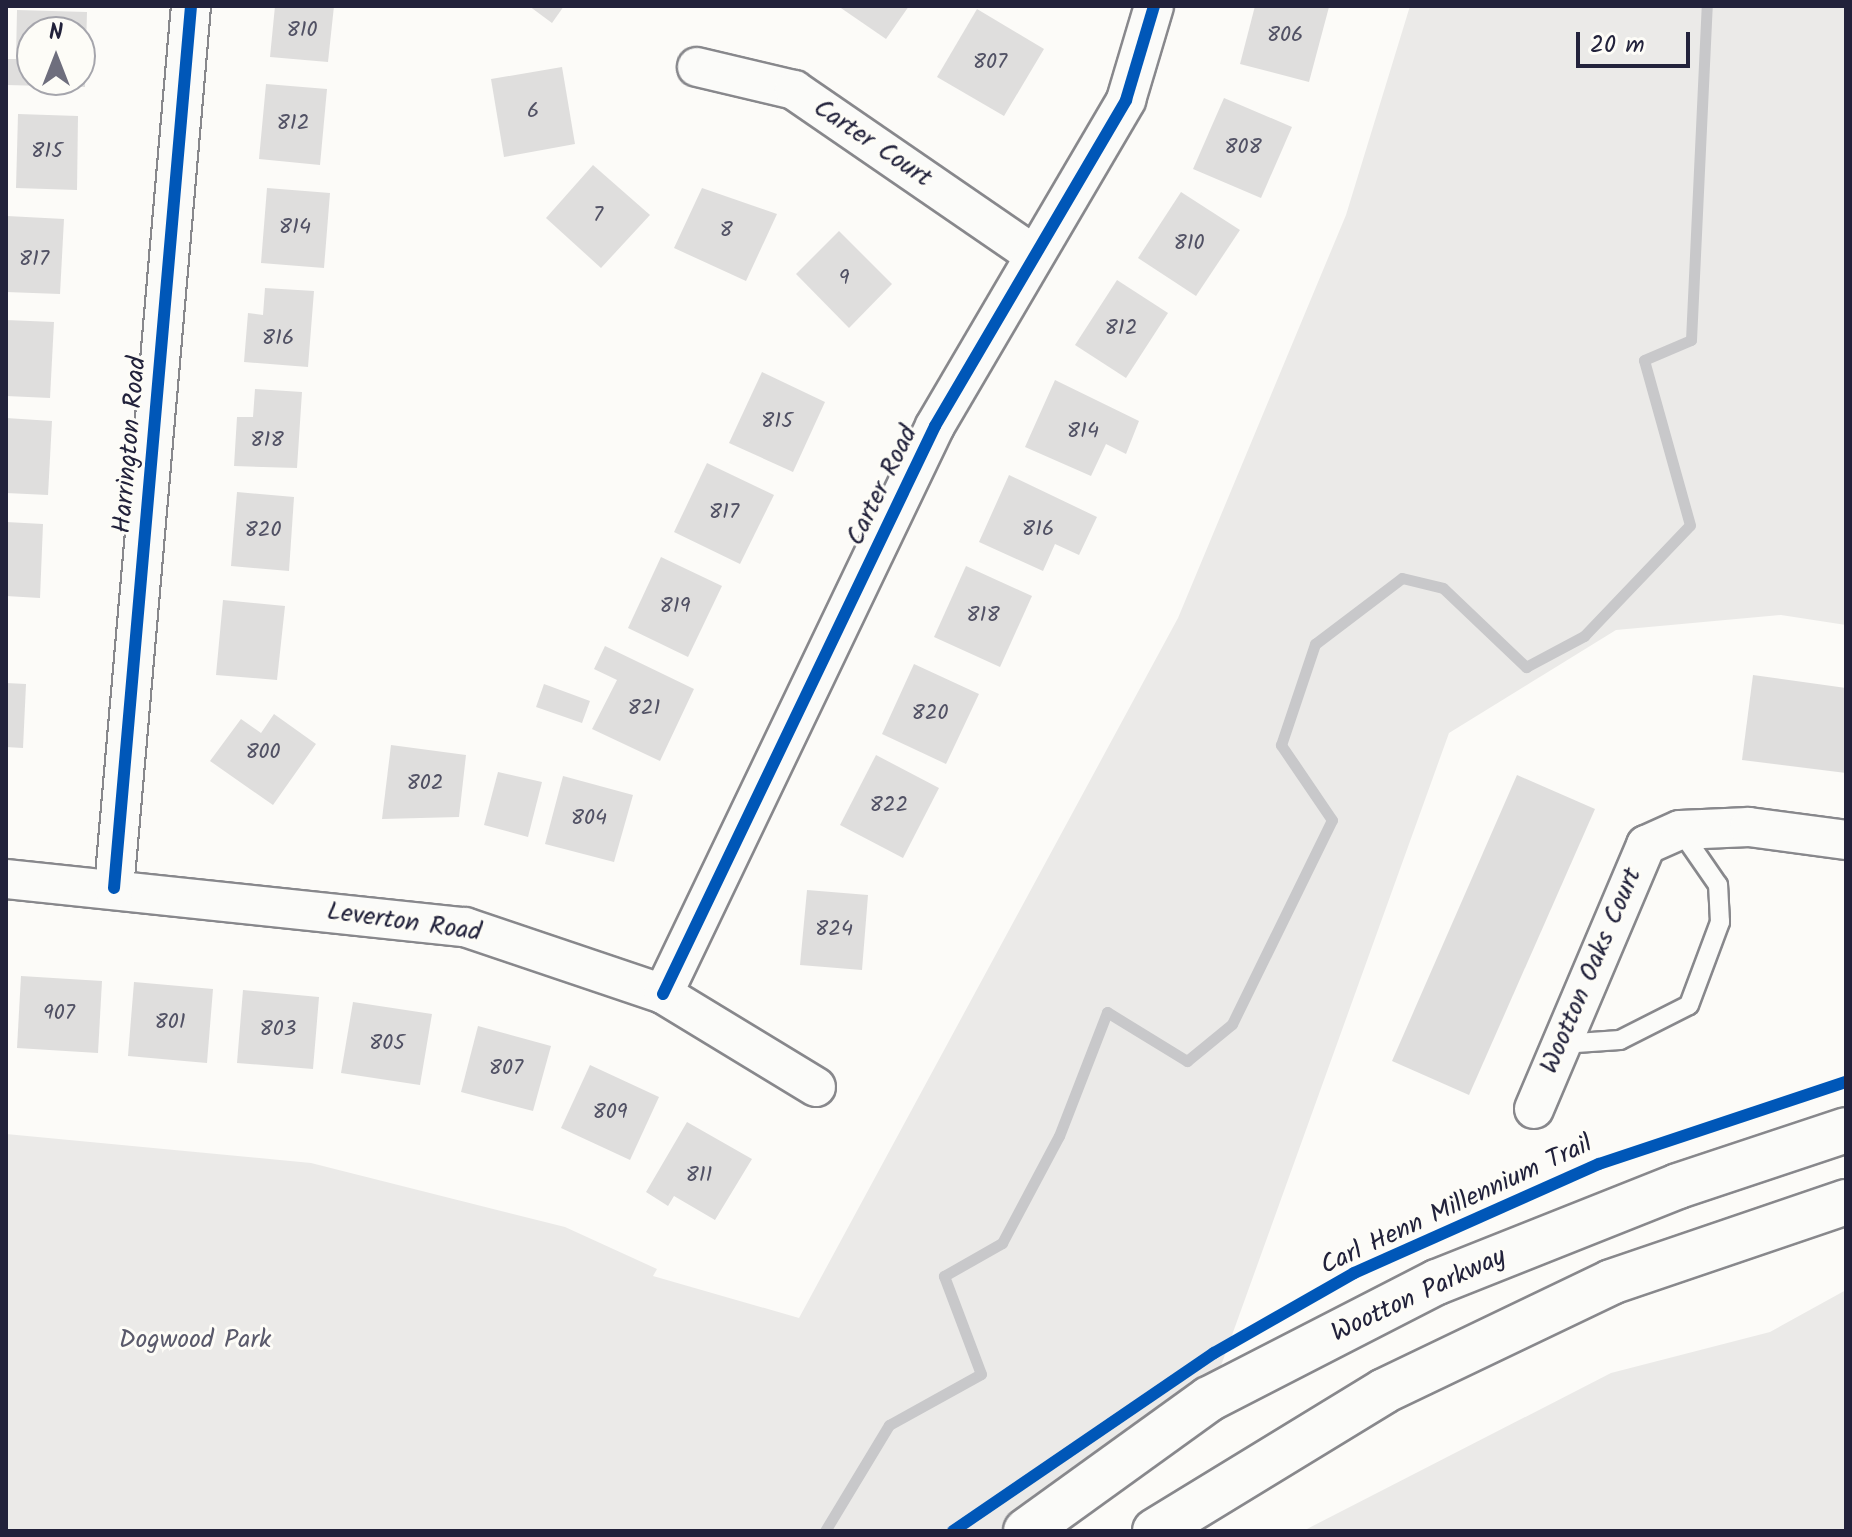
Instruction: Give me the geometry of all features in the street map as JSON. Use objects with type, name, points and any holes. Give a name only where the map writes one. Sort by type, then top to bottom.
[{"type":"main road","name":"Wootton Parkway","points":[[1026,1531],[1209,1399],[1437,1282],[1678,1186],[1846,1130]]},
{"type":"main road","points":[[1155,1531],[1384,1391],[1611,1282],[1846,1202]]},
{"type":"street","name":"Harrington Road","points":[[114,888],[191,6]]},
{"type":"street","name":"Carter Road","points":[[663,994],[935,426],[1126,100],[1154,6]]},
{"type":"street","name":"Carter Court","points":[[697,67],[794,90],[1033,254]]},
{"type":"street","name":"Wootton Oaks Court","points":[[1534,1109],[1646,845],[1680,830],[1749,827],[1846,840]]},
{"type":"street","name":"Leverton Road","points":[[6,879],[465,927],[663,994],[816,1087]]},
{"type":"lane","points":[[1562,1044],[1620,1040],[1689,1005],[1720,922],[1718,885],[1680,830]]},
{"type":"green space","name":"Dogwood Park","points":[[1410,6],[1846,6],[1846,625],[1781,615],[1616,630],[1449,733],[1209,1399],[1026,1531],[6,1531],[6,1134],[311,1163],[565,1227],[657,1269],[653,1276],[799,1318],[1178,618],[1346,215]]},
{"type":"green space","points":[[1846,1290],[1846,1531],[1303,1531],[1611,1373],[1770,1332]]},
{"type":"building","points":[[275,6],[334,6],[328,62],[270,57]]},
{"type":"building","points":[[529,6],[564,6],[552,23]]},
{"type":"building","points":[[838,6],[909,6],[886,39]]},
{"type":"building","points":[[1255,6],[1329,7],[1309,82],[1240,64]]},
{"type":"building","points":[[977,9],[1044,49],[1004,116],[937,77]]},
{"type":"building","points":[[17,10],[87,12],[87,16],[17,16]]},
{"type":"building","points":[[6,59],[16,59],[16,85],[6,85]]},
{"type":"building","points":[[562,67],[575,144],[504,157],[491,79]]},
{"type":"building","points":[[266,84],[327,89],[320,165],[259,159]]},
{"type":"building","points":[[1224,98],[1292,127],[1261,198],[1193,169]]},
{"type":"building","points":[[18,114],[78,116],[77,190],[16,188]]},
{"type":"building","points":[[593,165],[650,215],[601,268],[546,218]]},
{"type":"building","points":[[267,188],[330,193],[324,268],[261,263]]},
{"type":"building","points":[[702,188],[777,214],[746,281],[674,248]]},
{"type":"building","points":[[1181,192],[1240,230],[1196,296],[1138,258]]},
{"type":"building","points":[[7,216],[64,219],[60,294],[6,292]]},
{"type":"building","points":[[839,231],[892,284],[849,328],[796,274]]},
{"type":"building","points":[[1117,280],[1168,313],[1126,378],[1075,345]]},
{"type":"building","points":[[265,288],[314,291],[308,367],[244,362],[248,313],[263,315]]},
{"type":"building","points":[[6,320],[54,322],[50,398],[6,396]]},
{"type":"building","points":[[762,372],[825,402],[793,472],[729,443]]},
{"type":"building","points":[[1055,380],[1139,421],[1126,454],[1106,444],[1091,476],[1025,447]]},
{"type":"building","points":[[255,389],[302,392],[297,468],[234,466],[237,417],[253,417]]},
{"type":"building","points":[[6,418],[52,421],[48,495],[6,493]]},
{"type":"building","points":[[707,463],[774,495],[740,564],[674,532]]},
{"type":"building","points":[[1009,475],[1097,517],[1079,555],[1055,544],[1043,571],[979,542]]},
{"type":"building","points":[[237,492],[294,497],[289,571],[231,566]]},
{"type":"building","points":[[6,522],[43,524],[40,598],[6,596]]},
{"type":"building","points":[[661,557],[722,586],[688,657],[628,628]]},
{"type":"building","points":[[966,566],[1032,596],[1000,667],[934,637]]},
{"type":"building","points":[[223,600],[285,606],[277,680],[216,675]]},
{"type":"building","points":[[605,646],[694,689],[660,761],[592,729],[617,680],[594,669]]},
{"type":"building","points":[[914,664],[979,694],[946,764],[882,734]]},
{"type":"building","points":[[1753,675],[1846,688],[1846,773],[1742,760]]},
{"type":"building","points":[[6,683],[26,684],[23,748],[6,747]]},
{"type":"building","points":[[544,684],[590,701],[582,723],[536,707]]},
{"type":"building","points":[[274,714],[316,744],[273,805],[210,761],[241,719],[261,733]]},
{"type":"building","points":[[391,745],[466,755],[459,817],[382,819]]},
{"type":"building","points":[[876,755],[939,788],[903,858],[840,825]]},
{"type":"building","points":[[498,772],[542,782],[528,837],[484,825]]},
{"type":"building","points":[[1517,775],[1595,809],[1469,1095],[1392,1061]]},
{"type":"building","points":[[563,776],[633,795],[614,862],[545,844]]},
{"type":"building","points":[[807,890],[868,895],[862,970],[800,965]]},
{"type":"building","points":[[21,976],[102,981],[98,1053],[17,1048]]},
{"type":"building","points":[[134,982],[213,989],[207,1063],[128,1056]]},
{"type":"building","points":[[243,990],[319,997],[313,1069],[237,1063]]},
{"type":"building","points":[[353,1002],[432,1014],[420,1085],[341,1073]]},
{"type":"building","points":[[478,1026],[551,1046],[533,1111],[461,1092]]},
{"type":"building","points":[[590,1065],[659,1097],[630,1160],[561,1128]]},
{"type":"building","points":[[687,1122],[752,1159],[715,1220],[674,1196],[668,1206],[646,1192]]},
{"type":"waterway","points":[[825,1531],[889,1425],[981,1374],[944,1276],[1002,1243],[1059,1136],[1107,1012],[1187,1061],[1232,1024],[1332,820],[1281,745],[1315,644],[1402,578],[1443,588],[1526,667],[1584,636],[1690,525],[1644,360],[1691,340],[1707,6]]},
{"type":"cycle path","points":[[114,888],[191,6]]},
{"type":"cycle path","points":[[663,994],[935,426],[1126,100],[1154,6]]},
{"type":"cycle path","name":"Carl Henn Millennium Trail","points":[[953,1531],[1214,1353],[1354,1273],[1599,1164],[1846,1082]]}]
